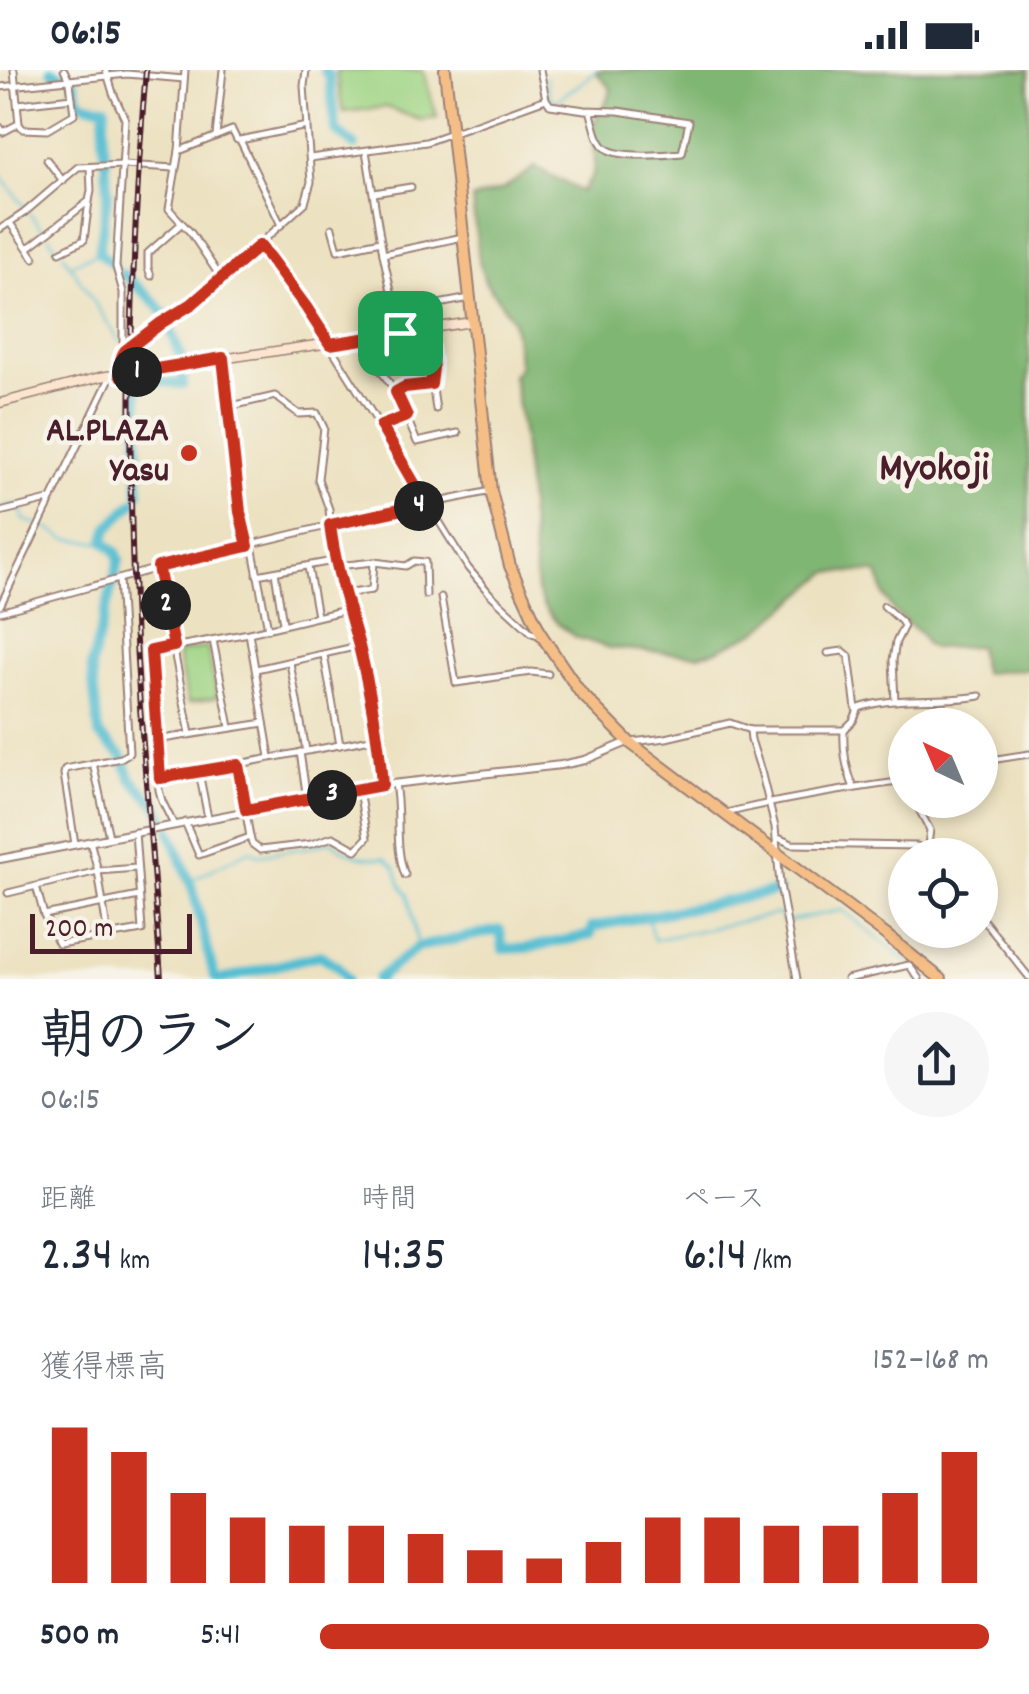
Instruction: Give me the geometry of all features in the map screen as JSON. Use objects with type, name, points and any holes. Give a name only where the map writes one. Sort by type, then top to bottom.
[{"type":"highway","points":[[445,70],[491,491],[510,566],[542,636],[580,692],[629,742],[940,979]]},
{"type":"main road","points":[[0,403],[115,375],[472,322]]},
{"type":"street","points":[[14,70],[19,124],[23,129],[48,130],[74,114],[68,78]]},
{"type":"street","points":[[185,70],[179,151],[169,209],[221,278]]},
{"type":"street","points":[[216,136],[223,70]]},
{"type":"street","points":[[122,354],[192,304],[307,198],[312,182],[306,70]]},
{"type":"street","points":[[540,70],[550,105],[618,110],[689,122],[682,153],[620,153],[606,149],[590,110]]},
{"type":"street","points":[[0,87],[107,73],[184,79]]},
{"type":"street","points":[[0,609],[122,354],[122,292],[116,268],[126,119],[107,73]]},
{"type":"street","points":[[18,104],[72,98]]},
{"type":"street","points":[[310,158],[426,142],[546,99]]},
{"type":"street","points":[[0,127],[4,132],[19,124]]},
{"type":"street","points":[[240,140],[307,126]]},
{"type":"street","points":[[179,151],[232,130],[282,225]]},
{"type":"street","points":[[366,151],[400,333]]},
{"type":"street","points":[[47,160],[63,180]]},
{"type":"street","points":[[60,252],[84,240],[90,166]]},
{"type":"street","points":[[0,229],[78,167],[176,168]]},
{"type":"street","points":[[374,193],[411,188]]},
{"type":"street","points":[[28,248],[89,201]]},
{"type":"street","points":[[10,223],[34,258]]},
{"type":"street","points":[[152,276],[148,253],[182,223]]},
{"type":"street","points":[[332,228],[338,250],[381,241]]},
{"type":"street","points":[[384,254],[463,237]]},
{"type":"street","points":[[260,245],[330,344],[476,579],[532,633],[542,636]]},
{"type":"street","points":[[396,312],[470,298]]},
{"type":"street","points":[[428,329],[436,409]]},
{"type":"street","points":[[371,338],[376,364],[396,392],[417,442],[458,433]]},
{"type":"street","points":[[223,358],[240,512],[268,628]]},
{"type":"street","points":[[396,392],[431,384]]},
{"type":"street","points":[[227,407],[275,396],[299,414],[317,413],[324,428],[318,479],[329,509],[336,563],[359,646],[382,785]]},
{"type":"street","points":[[381,426],[407,416]]},
{"type":"street","points":[[0,609],[330,525],[491,491]]},
{"type":"street","points":[[0,512],[52,499]]},
{"type":"street","points":[[257,575],[336,563],[406,566],[414,561],[425,562],[426,596]]},
{"type":"street","points":[[344,594],[372,590],[374,562]]},
{"type":"street","points":[[308,566],[317,616]]},
{"type":"street","points":[[158,567],[190,734]]},
{"type":"street","points":[[275,572],[284,624]]},
{"type":"street","points":[[75,844],[66,769],[128,754],[119,578]]},
{"type":"street","points":[[441,597],[456,683],[531,672],[548,674]]},
{"type":"street","points":[[884,606],[904,626],[893,660],[895,701]]},
{"type":"street","points":[[174,824],[162,801],[151,651],[348,610]]},
{"type":"street","points":[[248,633],[270,757]]},
{"type":"street","points":[[214,640],[230,728]]},
{"type":"street","points":[[256,670],[359,646]]},
{"type":"street","points":[[828,652],[844,651],[849,656],[857,711],[844,730],[843,752],[854,788]]},
{"type":"street","points":[[324,655],[340,745]]},
{"type":"street","points":[[290,663],[307,800]]},
{"type":"street","points":[[857,711],[864,706],[895,701],[980,696]]},
{"type":"street","points":[[156,740],[264,723]]},
{"type":"street","points":[[0,859],[382,785],[561,765],[629,742],[730,723],[750,730],[844,730]]},
{"type":"street","points":[[750,730],[776,837],[796,979]]},
{"type":"street","points":[[160,778],[376,738]]},
{"type":"street","points":[[998,760],[1029,754]]},
{"type":"street","points":[[93,763],[109,837]]},
{"type":"street","points":[[238,765],[250,837],[260,850],[311,844],[333,837],[356,850],[367,838],[359,790]]},
{"type":"street","points":[[199,771],[208,818]]},
{"type":"street","points":[[395,784],[405,875]]},
{"type":"street","points":[[728,815],[769,802],[888,784]]},
{"type":"street","points":[[185,822],[200,855],[250,837]]},
{"type":"street","points":[[36,886],[44,915],[60,944],[142,930],[134,832]]},
{"type":"street","points":[[776,837],[792,844],[888,844]]},
{"type":"street","points":[[90,842],[108,937]]},
{"type":"street","points":[[8,894],[98,871],[137,868]]},
{"type":"street","points":[[44,915],[139,896]]},
{"type":"street","points":[[998,938],[1029,977]]},
{"type":"street","points":[[847,979],[909,965],[919,979]]},
{"type":"green space","points":[[336,70],[423,70],[437,117],[420,120],[387,107],[343,112]]},
{"type":"green space","points":[[1029,70],[1029,652],[1025,653],[1029,669],[983,673],[978,646],[932,648],[895,613],[884,595],[879,575],[873,572],[829,572],[758,631],[698,655],[610,648],[576,637],[544,607],[537,591],[513,375],[519,367],[513,320],[485,281],[472,199],[502,190],[535,167],[582,192],[595,166],[593,126],[611,89],[596,72]]},
{"type":"green space","points":[[207,647],[218,697],[188,703],[177,653]]},
{"type":"waterway","points":[[51,70],[60,75]]},
{"type":"waterway","points":[[324,70],[329,76],[336,131],[355,146]]},
{"type":"waterway","points":[[546,77],[550,98],[557,101],[596,70]]},
{"type":"waterway","points":[[75,83],[78,99],[105,107],[106,163]]},
{"type":"waterway","points":[[106,169],[108,193],[99,252],[113,264]]},
{"type":"waterway","points":[[0,174],[25,208]]},
{"type":"waterway","points":[[29,213],[44,232]]},
{"type":"waterway","points":[[48,236],[58,249]]},
{"type":"waterway","points":[[72,264],[99,252]]},
{"type":"waterway","points":[[63,254],[120,342]]},
{"type":"waterway","points":[[123,274],[167,318]]},
{"type":"waterway","points":[[168,323],[182,359]]},
{"type":"waterway","points":[[125,367],[126,353]]},
{"type":"waterway","points":[[139,493],[137,382],[183,384],[183,374]]},
{"type":"waterway","points":[[134,502],[109,527],[104,541],[119,560],[91,666],[99,735],[122,756],[131,779],[158,806],[165,820]]},
{"type":"waterway","points":[[0,507],[19,504],[24,520],[36,524]]},
{"type":"waterway","points":[[44,526],[66,539],[104,543]]},
{"type":"waterway","points":[[170,831],[193,890],[214,976],[218,979]]},
{"type":"waterway","points":[[190,881],[250,850],[258,855],[331,841],[356,855],[385,858],[395,867],[408,895],[418,947]]},
{"type":"waterway","points":[[377,979],[418,947],[500,930],[503,949],[526,948],[591,935],[592,927],[778,891]]},
{"type":"waterway","points":[[647,916],[654,940],[777,914],[782,915],[783,922],[842,910],[920,971],[922,979]]},
{"type":"waterway","points":[[223,979],[320,955],[337,966],[347,979]]},
{"type":"railway","points":[[146,70],[132,308],[132,548],[161,979]]},
{"type":"place","name":"AL.PLAZA Yasu","points":[[189,453]]},
{"type":"district","name":"Myokoji","points":[[934,471]]},
{"type":"route","points":[[260,245],[330,344],[400,333],[428,329],[431,384],[396,392],[407,416],[381,426],[426,504],[330,525],[334,561],[369,692],[382,785],[246,810],[238,765],[160,778],[151,651],[174,646],[158,567],[248,546],[240,512],[223,358],[120,375],[122,354],[192,304],[260,245]]}]
